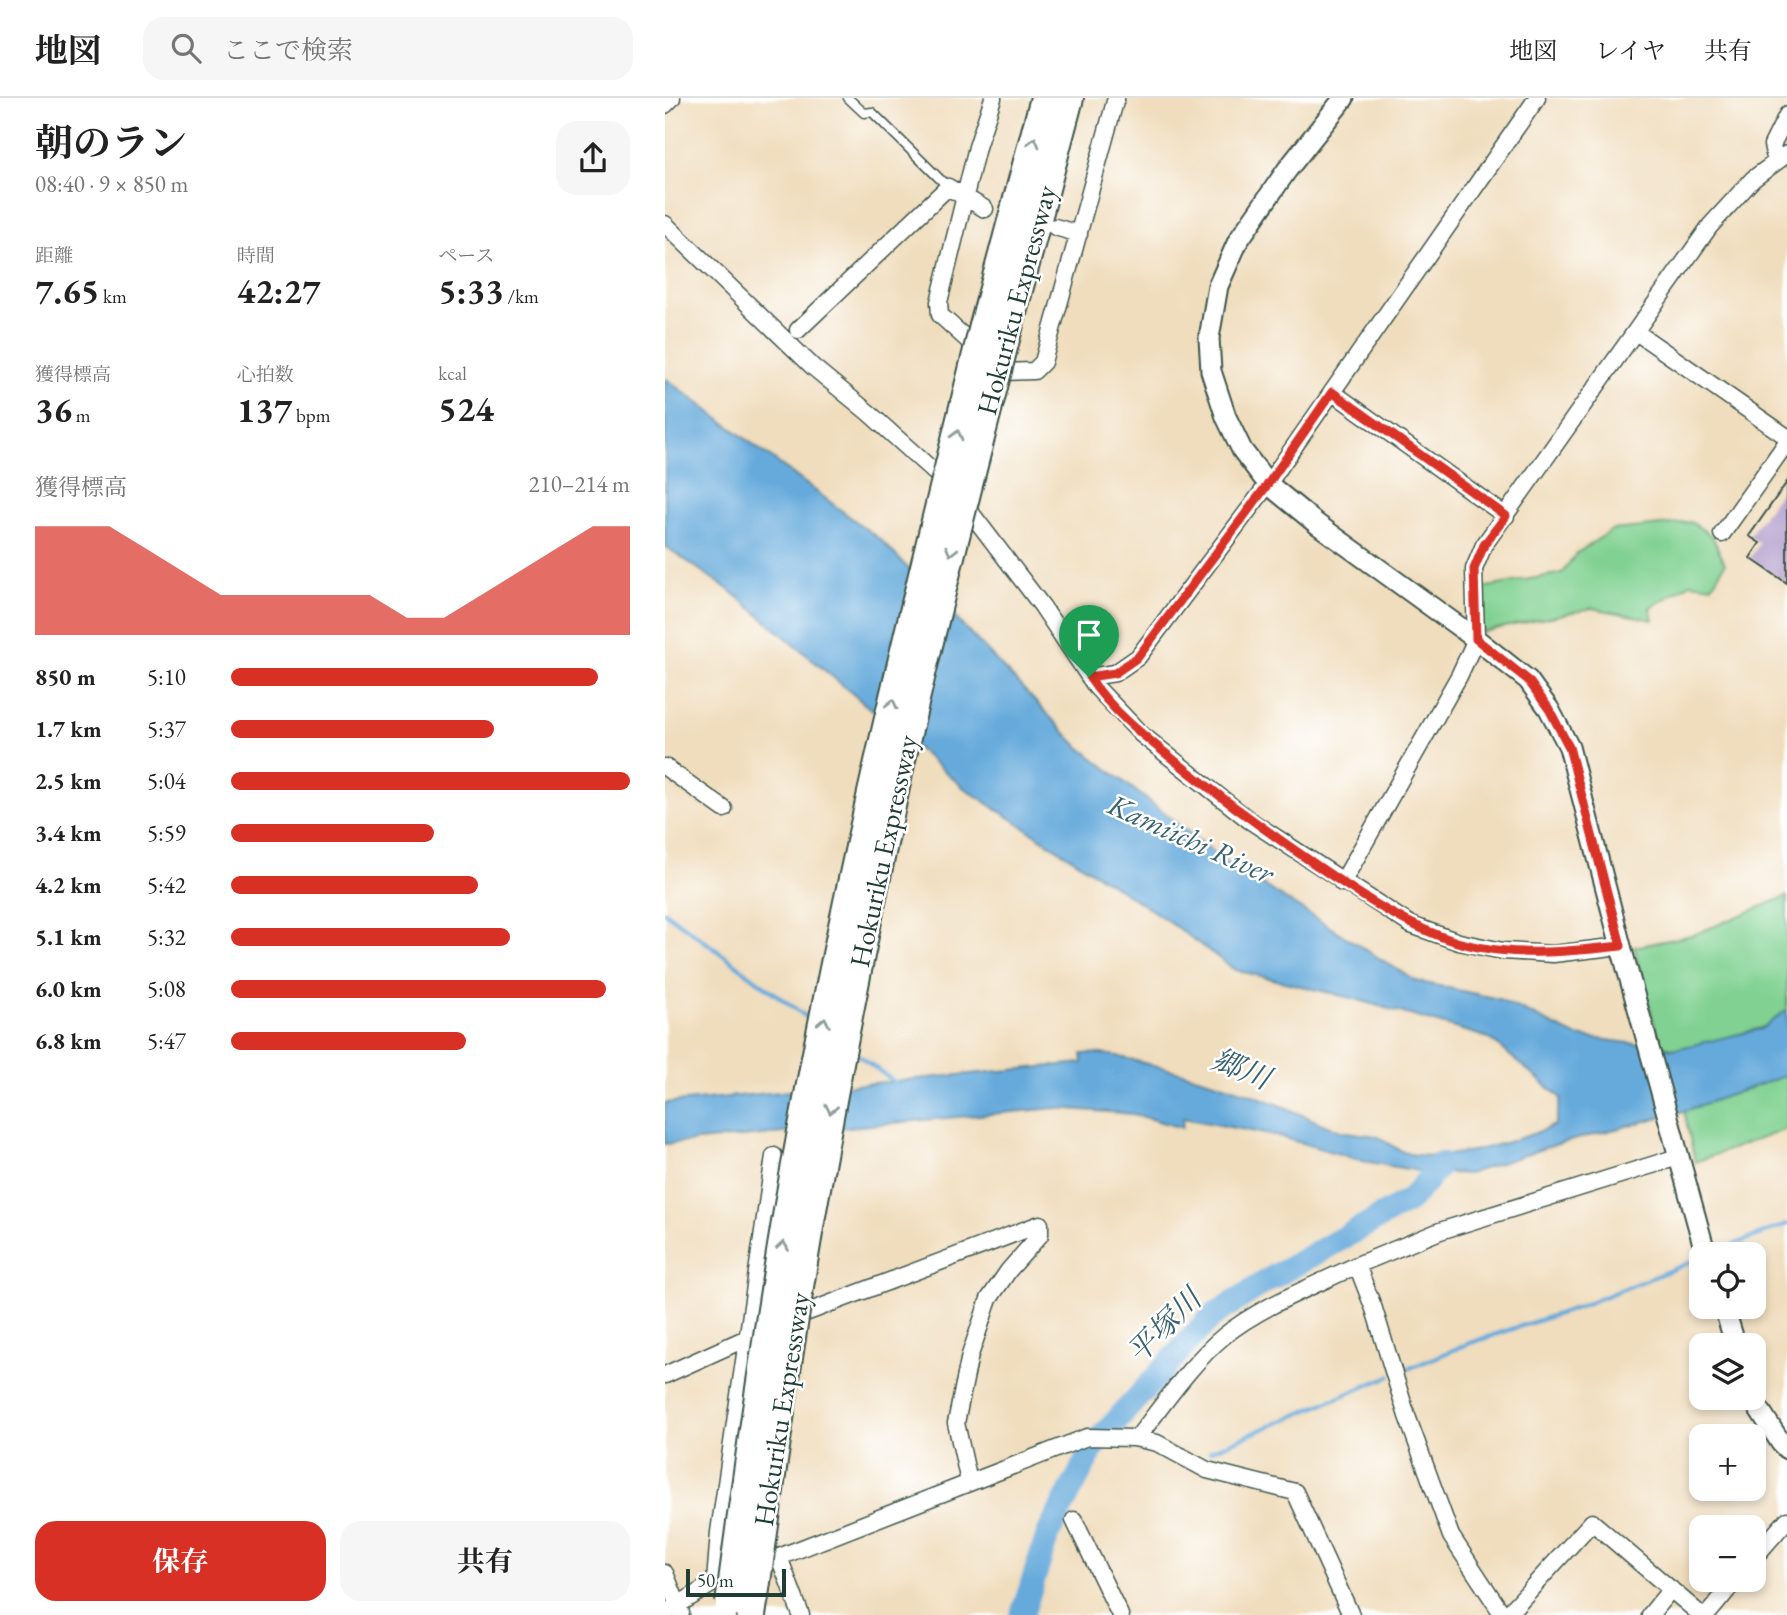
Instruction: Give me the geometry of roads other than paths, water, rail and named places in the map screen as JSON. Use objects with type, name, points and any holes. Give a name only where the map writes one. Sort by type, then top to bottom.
[{"type":"highway","name":"Hokuriku Expressway","points":[[994,334],[1045,98]]},
{"type":"highway","name":"Hokuriku Expressway","points":[[735,1602],[761,1381],[785,1230],[881,749],[994,334],[1069,98]]},
{"type":"street","points":[[665,105],[673,98]]},
{"type":"street","points":[[993,98],[939,302],[940,315],[1003,372],[1034,371],[1043,362],[1116,98]]},
{"type":"street","points":[[1344,98],[1287,170],[1238,241],[1218,286],[1209,338],[1211,371],[1226,417],[1242,450],[1268,484],[1317,524],[1528,680],[1549,709],[1569,747],[1702,1242]]},
{"type":"street","points":[[1089,677],[1115,673],[1138,657],[1268,484],[1537,98]]},
{"type":"street","points":[[1342,883],[1459,676],[1476,639],[1474,569],[1484,545],[1710,226],[1753,179],[1781,158],[1772,145],[1787,115]]},
{"type":"street","points":[[798,330],[948,187],[985,209]]},
{"type":"street","points":[[665,224],[813,367],[952,488],[1042,606],[1096,687],[1142,734],[1249,820],[1342,883],[1411,925],[1459,943],[1503,951],[1553,954],[1622,950]]},
{"type":"street","points":[[1055,227],[1079,234]]},
{"type":"street","points":[[1636,332],[1787,440],[1722,534]]},
{"type":"street","points":[[1332,392],[1506,516]]},
{"type":"street","points":[[665,767],[724,809]]},
{"type":"street","points":[[1134,1438],[1223,1336],[1252,1317],[1357,1265],[1440,1231],[1677,1154]]},
{"type":"street","points":[[735,1602],[719,1532],[774,1156]]},
{"type":"street","points":[[665,1375],[817,1307],[865,1292],[1039,1224],[1040,1235],[1009,1270],[989,1299],[970,1355],[957,1423],[969,1482]]},
{"type":"street","points":[[1357,1265],[1374,1309],[1407,1416],[1451,1536],[1505,1615],[1592,1522],[1701,1615]]},
{"type":"street","points":[[1760,1410],[1787,1448]]},
{"type":"street","points":[[665,1573],[675,1611],[735,1602],[779,1557],[1087,1437],[1134,1438],[1157,1443],[1207,1470],[1296,1492],[1351,1615]]},
{"type":"street","points":[[1074,1520],[1120,1615]]},
{"type":"street","points":[[1766,1544],[1787,1520]]},
{"type":"street","points":[[779,1557],[801,1615]]},
{"type":"street","points":[[1650,1615],[1671,1589]]},
{"type":"street","points":[[1707,1615],[1726,1592]]},
{"type":"lane","points":[[848,98],[864,113],[872,112],[948,187]]},
{"type":"water","name":"Kamiichi River","points":[[665,378],[882,541],[1076,744],[1226,862],[1416,981],[1499,999],[1576,1036],[1675,1049],[1761,1029],[1787,1010],[1787,1075],[1684,1111],[1551,1146],[1468,1174],[1418,1171],[1363,1161],[1281,1137],[1183,1118],[1182,1128],[1133,1114],[1056,1108],[665,1144],[665,1103],[1083,1063],[1082,1054],[1092,1053],[1121,1057],[1234,1088],[1333,1128],[1378,1137],[1405,1153],[1426,1156],[1463,1153],[1555,1125],[1561,1098],[1489,1038],[1355,999],[1235,970],[1165,919],[964,788],[732,592],[665,546]]},
{"type":"waterway","points":[[665,912],[812,1021]]},
{"type":"waterway","points":[[853,1051],[897,1084]]},
{"type":"waterway","name":"平塚川","points":[[1022,1615],[1048,1534],[1095,1444],[1212,1316],[1270,1279],[1410,1200],[1441,1164]]},
{"type":"waterway","points":[[1741,1242],[1787,1224]]},
{"type":"waterway","points":[[1398,1373],[1470,1343],[1573,1309],[1689,1263]]},
{"type":"waterway","points":[[1210,1451],[1390,1376]]},
{"type":"water label","name":"郷川","points":[[1241,1069]]}]
